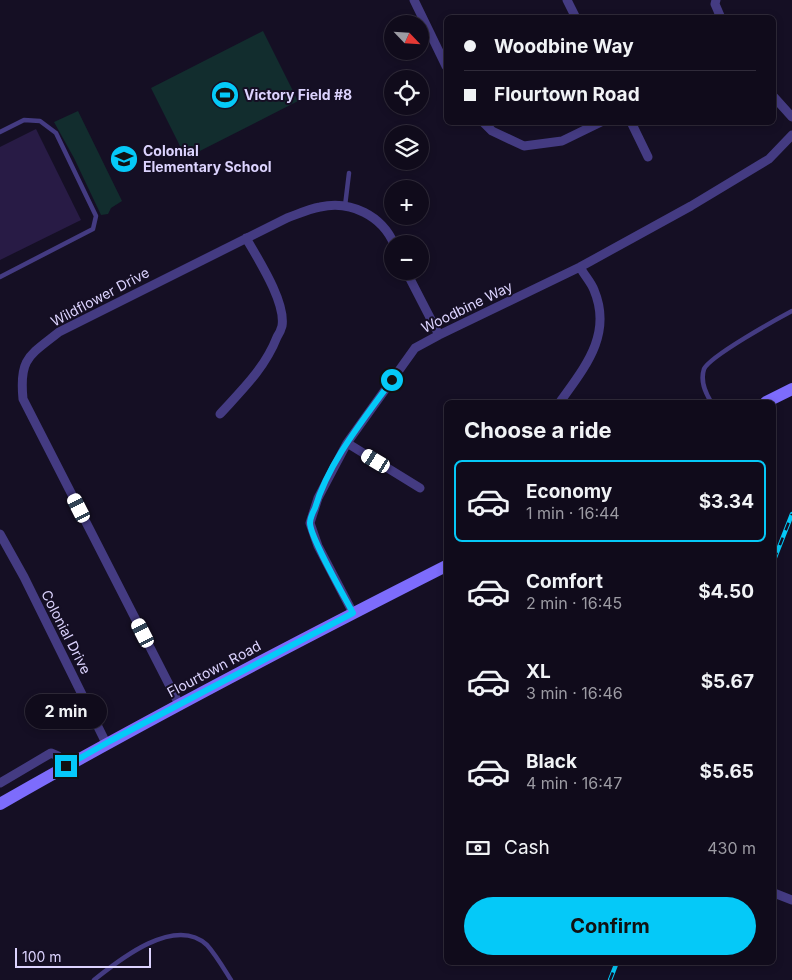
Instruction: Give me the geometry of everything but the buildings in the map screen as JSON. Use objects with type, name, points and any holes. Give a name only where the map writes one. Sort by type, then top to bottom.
[{"type":"main road","points":[[770,400],[792,389]]},
{"type":"main road","name":"Flourtown Road","points":[[0,804],[106,743],[444,567]]},
{"type":"street","points":[[414,0],[444,62]]},
{"type":"street","points":[[567,0],[574,15]]},
{"type":"street","points":[[716,0],[715,4],[720,15]]},
{"type":"street","points":[[776,99],[792,116]]},
{"type":"street","points":[[486,125],[492,131],[524,146],[562,141],[595,125]]},
{"type":"street","points":[[632,125],[648,157]]},
{"type":"street","name":"Woodbine Way","points":[[353,613],[318,546],[310,523],[318,498],[348,443],[415,348],[439,334],[580,267],[691,206],[769,159],[792,135]]},
{"type":"street","name":"Wildflower Drive","points":[[180,704],[23,399],[21,382],[23,366],[32,354],[59,332],[287,218],[321,207],[345,206],[356,208],[374,218],[389,231],[391,235]]},
{"type":"street","points":[[220,414],[259,370],[274,346],[282,326],[280,307],[270,282],[246,238]]},
{"type":"street","points":[[561,400],[595,350],[600,331],[601,315],[594,290],[580,267]]},
{"type":"street","points":[[411,280],[439,334]]},
{"type":"street","points":[[348,443],[420,488]]},
{"type":"street","name":"Colonial Drive","points":[[0,534],[24,577],[106,743]]},
{"type":"street","points":[[0,783],[51,753],[58,756],[66,766]]},
{"type":"street","points":[[776,894],[792,900]]},
{"type":"lane","points":[[0,132],[24,120],[40,121],[56,133],[96,216],[93,229],[0,277]]},
{"type":"lane","points":[[345,206],[349,172]]},
{"type":"lane","points":[[710,400],[702,381],[705,367],[768,324],[792,311]]},
{"type":"lane","points":[[94,980],[141,947],[163,938],[178,935],[193,938],[206,945],[231,980]]},
{"type":"green space","name":"Victory Field #8","points":[[263,31],[298,101],[186,158],[151,88]]},
{"type":"green space","points":[[78,111],[122,201],[111,208],[108,214],[101,215],[74,158],[54,122]]},
{"type":"railway","points":[[776,555],[792,514]]},
{"type":"railway","points":[[610,980],[616,965]]},
{"type":"place","name":"Victory Field #8","points":[[225,95]]},
{"type":"place","name":"Colonial Elementary School","points":[[124,159]]},
{"type":"route","points":[[66,766],[214,685],[353,613],[318,546],[310,523],[318,498],[332,469],[392,380]]}]
